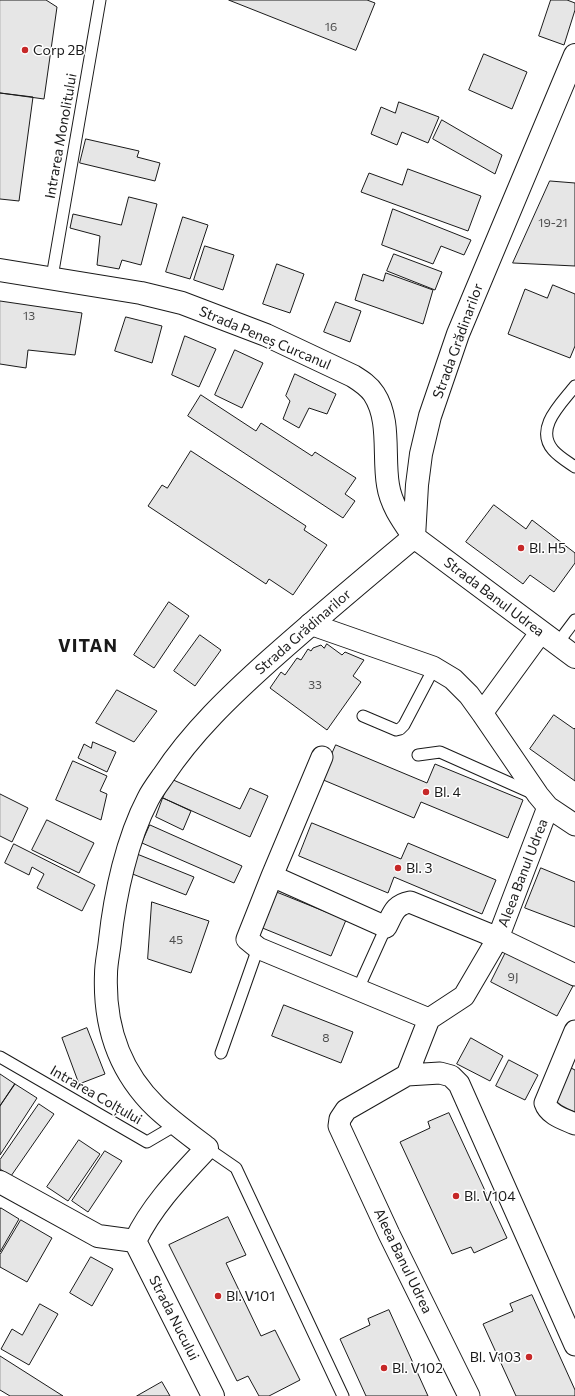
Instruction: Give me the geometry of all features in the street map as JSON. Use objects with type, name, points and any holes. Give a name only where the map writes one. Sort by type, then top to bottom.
[{"type":"street","name":"Strada Grădinarilor","points":[[207,1148],[176,1125],[140,1090],[124,1066],[113,1039],[108,1014],[106,974],[111,932],[122,877],[135,827],[149,797],[171,763],[220,707],[310,624],[414,537],[417,485],[421,454],[430,416],[445,371],[458,334],[575,55]]},
{"type":"street","name":"Strada Peneș Curcanul","points":[[0,270],[141,293],[182,304],[266,335],[353,376],[365,384],[374,394],[381,408],[388,485],[392,500],[399,516],[414,537]]},
{"type":"street","name":"Strada Banul Udrea","points":[[414,537],[575,657]]},
{"type":"street","points":[[310,624],[434,668],[453,680],[469,695],[482,713],[549,638]]},
{"type":"street","name":"Aleea Banul Udrea","points":[[482,713],[543,801],[575,825]]},
{"type":"street","points":[[322,757],[247,939],[258,948],[429,1019],[407,1075],[440,1073],[451,1076],[458,1084],[575,1345]]},
{"type":"street","name":"Aleea Banul Udrea","points":[[429,1019],[464,996],[498,938],[543,801]]},
{"type":"street","points":[[272,876],[386,927]]},
{"type":"street","name":"Aleea Banul Udrea","points":[[386,927],[395,909],[403,903],[410,902],[498,938],[575,975]]},
{"type":"street","points":[[573,1043],[545,1103],[547,1109],[553,1114],[575,1124]]},
{"type":"street","name":"Aleea Banul Udrea","points":[[407,1075],[346,1110],[340,1118],[339,1126],[389,1234],[469,1396]]},
{"type":"street","points":[[0,1182],[98,1236],[135,1241],[151,1212],[170,1186],[207,1148]]},
{"type":"street","name":"Strada Nucului","points":[[135,1241],[213,1396]]},
{"type":"lane","name":"Intrarea Monolitului","points":[[52,278],[100,0]]},
{"type":"lane","points":[[575,386],[550,420],[546,432],[547,442],[553,451],[575,468]]},
{"type":"lane","points":[[549,638],[575,620]]},
{"type":"lane","points":[[363,716],[396,730],[400,729],[404,725],[434,668]]},
{"type":"lane","points":[[418,755],[440,752],[543,801]]},
{"type":"lane","name":"Aleea Banul Udrea","points":[[358,989],[386,927]]},
{"type":"lane","points":[[221,1053],[258,948]]},
{"type":"lane","name":"Intrarea Colțului","points":[[0,1057],[147,1142],[176,1125]]},
{"type":"lane","name":"Strada Grădinarilor","points":[[207,1148],[236,1168],[343,1396]]},
{"type":"building","name":"Corp 2B","points":[[0,0],[46,0],[57,7],[44,99],[0,93]]},
{"type":"building","points":[[229,0],[367,0],[375,3],[356,50]]},
{"type":"building","points":[[551,0],[567,0],[575,3],[575,10],[564,45],[539,36]]},
{"type":"building","points":[[484,54],[527,72],[512,109],[469,90]]},
{"type":"building","points":[[0,93],[33,97],[19,201],[0,199]]},
{"type":"building","points":[[399,102],[439,117],[428,143],[402,132],[397,145],[371,134],[381,107],[395,113]]},
{"type":"building","points":[[442,120],[502,155],[495,174],[433,139]]},
{"type":"building","points":[[86,139],[139,151],[137,157],[160,163],[155,181],[80,163]]},
{"type":"building","points":[[408,169],[481,196],[468,231],[361,192],[369,173],[402,185]]},
{"type":"building","points":[[550,181],[575,183],[575,266],[513,263]]},
{"type":"building","points":[[129,197],[157,204],[141,265],[122,260],[119,269],[97,265],[100,236],[70,228],[73,214],[121,225]]},
{"type":"building","points":[[393,209],[471,240],[464,255],[441,246],[433,264],[382,245]]},
{"type":"building","points":[[183,217],[208,225],[190,279],[166,272]]},
{"type":"building","points":[[205,246],[234,255],[223,290],[194,280]]},
{"type":"building","points":[[394,254],[442,272],[435,290],[387,271]]},
{"type":"building","points":[[277,264],[304,274],[290,313],[263,304]]},
{"type":"building","points":[[386,273],[433,290],[423,324],[355,300],[363,274],[383,281]]},
{"type":"building","points":[[553,285],[575,294],[575,346],[570,358],[508,334],[525,289],[547,298]]},
{"type":"building","points":[[0,301],[82,313],[75,355],[28,350],[26,368],[0,364]]},
{"type":"building","points":[[336,302],[361,311],[350,342],[324,332]]},
{"type":"building","points":[[126,317],[162,326],[152,363],[115,351]]},
{"type":"building","points":[[185,336],[216,349],[199,387],[172,375]]},
{"type":"building","points":[[235,350],[263,363],[242,408],[215,395]]},
{"type":"building","points":[[295,374],[336,394],[327,414],[309,408],[299,428],[283,419],[290,401],[286,396]]},
{"type":"building","points":[[201,395],[256,431],[261,423],[312,456],[315,452],[356,478],[345,494],[355,501],[343,518],[188,416]]},
{"type":"building","points":[[191,451],[306,526],[304,530],[327,545],[293,595],[269,579],[266,584],[148,506],[162,485],[167,488]]},
{"type":"building","name":"Bl. H5","points":[[494,505],[526,529],[532,520],[575,553],[575,563],[554,592],[530,575],[523,584],[466,542]]},
{"type":"building","points":[[169,602],[189,616],[154,668],[134,655]]},
{"type":"building","points":[[200,635],[221,650],[195,686],[174,671]]},
{"type":"building","points":[[327,644],[342,655],[345,652],[364,660],[353,676],[361,682],[327,730],[270,688],[281,672],[285,675],[297,658],[301,660],[308,649],[311,651],[313,648],[321,645],[324,648]]},
{"type":"building","points":[[117,690],[157,711],[134,742],[96,723]]},
{"type":"building","points":[[554,715],[574,729],[575,728],[575,781],[530,749]]},
{"type":"building","points":[[93,742],[116,752],[107,772],[78,758],[84,744],[91,748]]},
{"type":"building","name":"Bl. 4","points":[[336,745],[427,783],[435,764],[523,800],[508,838],[421,802],[414,818],[321,779]]},
{"type":"building","points":[[73,761],[107,776],[100,791],[107,794],[101,820],[56,800]]},
{"type":"building","points":[[171,779],[240,809],[250,788],[268,796],[250,837],[163,798]]},
{"type":"building","points":[[0,794],[28,808],[12,842],[0,836]]},
{"type":"building","points":[[163,798],[191,811],[183,830],[156,817]]},
{"type":"building","points":[[47,820],[94,843],[79,873],[32,850]]},
{"type":"building","name":"Bl. 3","points":[[312,823],[401,859],[408,843],[496,880],[482,914],[394,877],[388,893],[299,856]]},
{"type":"building","points":[[150,825],[242,866],[234,883],[142,843]]},
{"type":"building","points":[[14,844],[95,885],[82,911],[37,888],[44,874],[32,867],[29,875],[5,863]]},
{"type":"building","points":[[137,854],[194,877],[186,895],[130,873]]},
{"type":"building","points":[[541,868],[575,882],[575,927],[525,908]]},
{"type":"building","points":[[274,891],[346,920],[331,956],[260,927]]},
{"type":"building","points":[[152,902],[209,921],[191,973],[148,959]]},
{"type":"building","points":[[506,952],[573,986],[557,1016],[491,982]]},
{"type":"building","points":[[284,1005],[353,1032],[341,1063],[272,1036]]},
{"type":"building","points":[[87,1028],[105,1074],[79,1084],[62,1038]]},
{"type":"building","points":[[471,1038],[503,1056],[490,1081],[457,1064]]},
{"type":"building","points":[[509,1060],[538,1075],[525,1100],[496,1086]]},
{"type":"building","points":[[571,1068],[575,1070],[575,1112],[556,1105]]},
{"type":"building","points":[[0,1074],[15,1084],[0,1106]]},
{"type":"building","points":[[15,1084],[37,1098],[0,1155],[0,1106]]},
{"type":"building","points":[[39,1104],[54,1114],[11,1176],[0,1169],[0,1160]]},
{"type":"building","name":"Bl. V104","points":[[449,1113],[507,1238],[474,1253],[471,1247],[452,1254],[400,1142],[430,1128],[428,1122]]},
{"type":"building","points":[[79,1140],[100,1154],[68,1201],[47,1187]]},
{"type":"building","points":[[105,1151],[122,1161],[88,1212],[72,1201]]},
{"type":"building","points":[[1,1208],[19,1219],[0,1252],[0,1210]]},
{"type":"building","name":"Bl. V101","points":[[228,1217],[246,1255],[226,1263],[261,1336],[275,1330],[300,1380],[269,1396],[259,1396],[248,1376],[237,1381],[169,1245]]},
{"type":"building","points":[[21,1220],[52,1238],[27,1282],[0,1267],[0,1255]]},
{"type":"building","points":[[91,1257],[113,1269],[92,1306],[70,1293]]},
{"type":"building","name":"Bl. V103","points":[[532,1295],[575,1390],[575,1396],[516,1396],[483,1324],[513,1311],[510,1304]]},
{"type":"building","points":[[40,1304],[58,1314],[29,1365],[1,1349],[12,1329],[22,1335]]},
{"type":"building","name":"Bl. V102","points":[[389,1310],[428,1396],[366,1396],[340,1339],[370,1325],[368,1319]]},
{"type":"building","points":[[0,1356],[63,1396],[10,1396],[0,1390]]},
{"type":"building","points":[[162,1382],[170,1396],[137,1396]]},
{"type":"place","name":"Corp 2B","points":[[25,50]]},
{"type":"place","name":"Bl. H5","points":[[521,548]]},
{"type":"place","name":"Bl. 4","points":[[426,792]]},
{"type":"place","name":"Bl. 3","points":[[398,868]]},
{"type":"place","name":"Bl. V104","points":[[456,1196]]},
{"type":"place","name":"Bl. V101","points":[[218,1296]]},
{"type":"place","name":"Bl. V103","points":[[529,1357]]},
{"type":"place","name":"Bl. V102","points":[[384,1368]]},
{"type":"district","name":"VITAN","points":[[88,646]]}]
